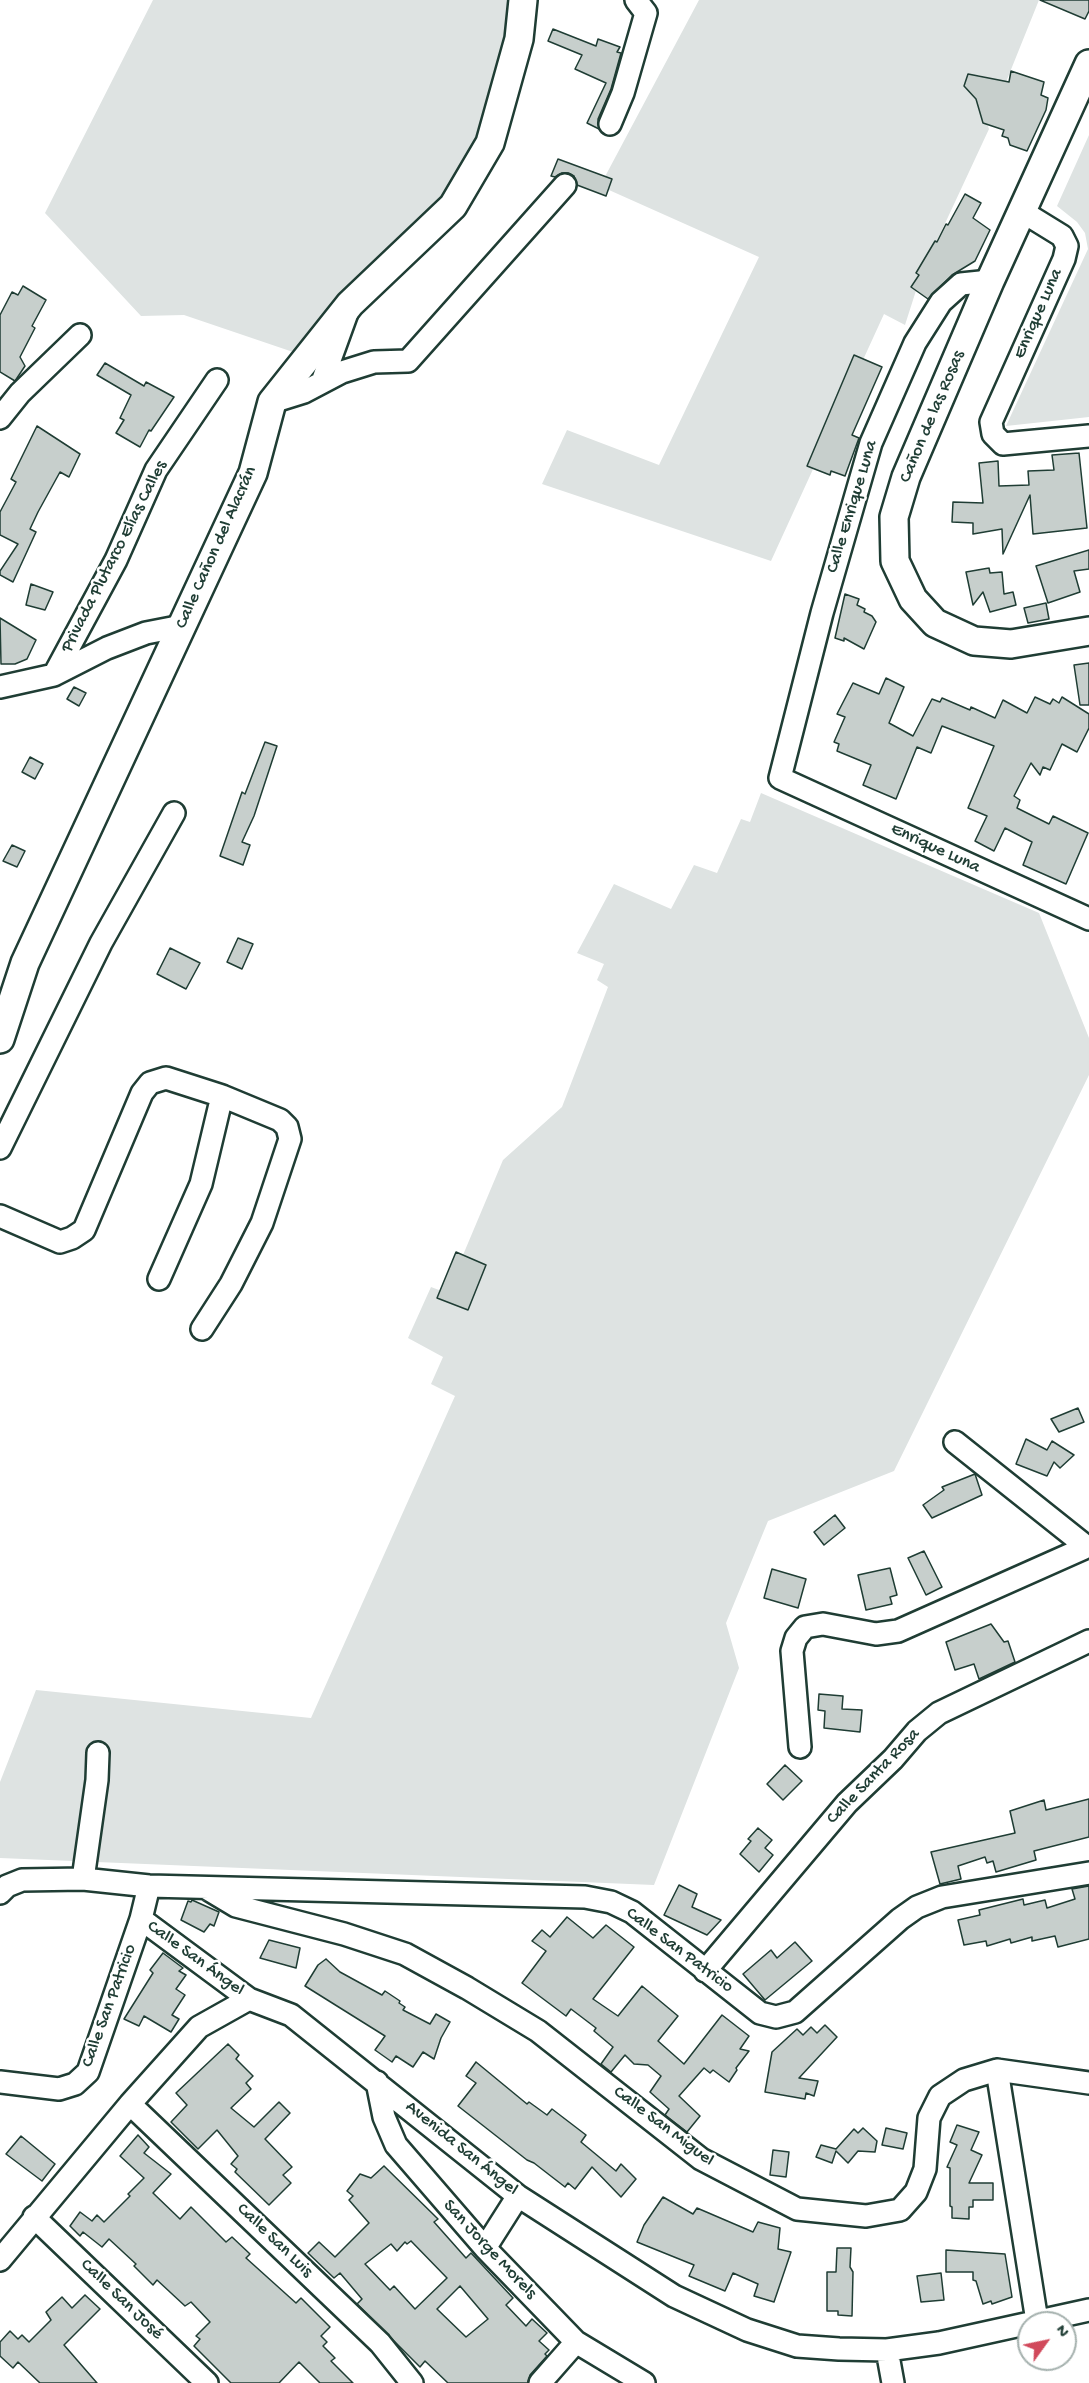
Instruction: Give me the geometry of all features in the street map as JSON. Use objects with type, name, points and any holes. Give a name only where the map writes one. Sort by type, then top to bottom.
[{"type":"main road","name":"Calle Cañon del Alacrán","points":[[0,1038],[25,963],[253,473],[272,402],[350,304],[453,206],[490,144],[519,39],[523,0]]},
{"type":"main road","name":"Cañon de las Rosas","points":[[1089,64],[990,281],[906,477],[894,517],[895,561],[913,599],[935,622],[974,642],[1011,644],[1089,631]]},
{"type":"street","points":[[610,124],[623,93],[646,13],[636,0]]},
{"type":"street","points":[[272,402],[304,392],[342,372],[374,362],[408,361],[565,184]]},
{"type":"street","name":"Enrique Luna","points":[[1023,212],[1062,236],[1067,246],[1064,259],[991,422],[993,434],[1003,444],[1089,436]]},
{"type":"street","name":"Calle Enrique Luna","points":[[786,787],[822,613],[872,442],[915,343],[941,302],[962,284],[990,281]]},
{"type":"street","points":[[322,382],[350,304]]},
{"type":"street","points":[[0,418],[20,393],[80,335]]},
{"type":"street","name":"Privada Plutarco Elías Calles","points":[[54,675],[116,560],[156,470],[217,380]]},
{"type":"street","points":[[0,687],[54,675],[107,648],[146,633],[182,626]]},
{"type":"street","name":"Enrique Luna","points":[[786,787],[1089,919]]},
{"type":"street","points":[[0,1148],[101,943],[174,813]]},
{"type":"street","points":[[0,1216],[60,1242],[84,1230],[142,1094],[150,1083],[166,1078],[222,1096],[280,1120],[288,1127],[290,1139],[262,1223],[231,1284],[202,1329]]},
{"type":"street","points":[[159,1279],[201,1184],[222,1096]]},
{"type":"street","points":[[800,1747],[792,1651],[796,1638],[805,1628],[823,1624],[876,1634],[898,1630],[1088,1546],[955,1442]]},
{"type":"street","name":"Calle Santa Rosa","points":[[705,1971],[847,1803],[893,1759],[917,1731],[939,1713],[1089,1641]]},
{"type":"street","points":[[83,1879],[97,1780],[98,1753]]},
{"type":"street","name":"Calle San Patricio","points":[[0,1893],[7,1886],[22,1880],[83,1879],[149,1886],[585,1897],[611,1902],[632,1912],[760,2013],[776,2017],[795,2012],[900,1918],[917,1907],[942,1897],[1089,1873]]},
{"type":"street","name":"Calle San Patricio","points":[[0,2082],[59,2089],[75,2084],[88,2072],[141,1919],[149,1886]]},
{"type":"street","name":"Calle San Miguel","points":[[205,1888],[236,1906],[344,1934],[405,1954],[468,1988],[538,2031],[701,2159],[797,2208],[866,2216],[900,2210],[916,2192],[925,2169],[929,2118],[940,2096],[964,2080],[997,2070]]},
{"type":"street","name":"Calle San Ángel","points":[[141,1919],[249,1999]]},
{"type":"street","points":[[0,2260],[130,2103],[199,2027],[249,1999]]},
{"type":"street","name":"Avenida San Ángel","points":[[249,1999],[291,2015],[518,2196],[674,2296],[747,2330],[797,2346],[886,2350],[939,2343],[1017,2326]]},
{"type":"street","points":[[1036,2311],[997,2070],[1089,2083]]},
{"type":"street","name":"San Jorge Morels","points":[[377,2082],[384,2117],[396,2145],[485,2248],[576,2342],[644,2383]]},
{"type":"street","name":"Calle San Luis","points":[[130,2103],[380,2343],[412,2383]]},
{"type":"street","points":[[485,2248],[518,2196]]},
{"type":"street","name":"Calle San José","points":[[34,2217],[207,2383]]},
{"type":"street","points":[[540,2383],[576,2342]]},
{"type":"street","points":[[886,2350],[892,2383]]},
{"type":"shaded area","points":[[153,0],[523,0],[519,39],[453,206],[296,353],[184,315],[141,316],[45,213]]},
{"type":"shaded area","points":[[699,0],[1039,0],[1006,82],[978,75],[974,88],[989,129],[921,275],[905,325],[884,314],[771,561],[542,484],[567,430],[659,465],[759,257],[600,186]]},
{"type":"shaded area","points":[[1089,135],[1089,417],[1006,426],[1088,249],[1085,233],[1077,222],[1057,206]]},
{"type":"shaded area","points":[[761,793],[1039,913],[1089,1038],[1089,1075],[894,1471],[768,1521],[726,1623],[739,1668],[654,1885],[0,1858],[0,1782],[36,1690],[311,1718],[455,1396],[431,1384],[443,1357],[408,1338],[431,1287],[447,1293],[503,1160],[562,1107],[608,987],[597,980],[604,964],[577,953],[614,884],[671,909],[694,865],[717,873],[741,819],[750,822]]},
{"type":"building","points":[[1040,0],[1089,0],[1089,11],[1085,19]]},
{"type":"building","points":[[553,29],[596,46],[598,39],[620,47],[617,52],[621,53],[611,89],[598,119],[599,129],[587,123],[606,83],[575,69],[582,55],[548,41]]},
{"type":"building","points":[[1011,71],[1044,82],[1041,95],[1048,98],[1046,110],[1027,151],[1010,145],[1008,138],[1002,136],[1004,130],[983,123],[976,99],[964,86],[968,74],[1009,82]]},
{"type":"building","points":[[558,159],[612,179],[606,196],[577,185],[574,176],[568,173],[551,176]]},
{"type":"building","points":[[965,194],[981,203],[973,218],[990,230],[975,261],[952,275],[928,299],[911,287],[919,275],[916,273],[946,224],[948,225]]},
{"type":"building","points":[[23,286],[46,300],[32,326],[35,328],[20,357],[25,366],[15,381],[0,372],[0,315],[12,292],[18,295]]},
{"type":"building","points":[[854,355],[882,367],[852,435],[859,438],[845,476],[831,471],[830,475],[807,466]]},
{"type":"building","points":[[105,363],[144,386],[146,382],[174,397],[151,431],[149,430],[140,447],[116,433],[124,420],[120,418],[131,395],[97,375]]},
{"type":"building","points":[[37,426],[80,454],[69,477],[60,472],[38,512],[30,529],[36,532],[13,582],[0,575],[0,571],[18,544],[0,535],[0,512],[16,482],[11,479]]},
{"type":"building","points":[[1079,453],[1087,528],[1033,534],[1030,495],[1003,554],[1002,529],[973,534],[973,523],[952,522],[953,502],[983,503],[979,463],[998,461],[999,486],[1029,485],[1028,471],[1054,470],[1052,455]]},
{"type":"building","points":[[1089,550],[1089,569],[1074,571],[1080,592],[1048,603],[1036,566]]},
{"type":"building","points":[[989,568],[990,573],[1002,572],[1004,594],[1013,592],[1016,605],[990,612],[983,592],[973,605],[966,572]]},
{"type":"building","points":[[31,584],[53,592],[45,610],[26,605]]},
{"type":"building","points":[[845,594],[859,599],[857,605],[865,609],[864,612],[872,616],[876,622],[864,649],[844,638],[844,641],[835,638]]},
{"type":"building","points":[[1046,603],[1049,619],[1028,623],[1024,608]]},
{"type":"building","points":[[0,618],[36,640],[27,659],[15,664],[1,664]]},
{"type":"building","points":[[1089,663],[1089,705],[1080,705],[1074,665]]},
{"type":"building","points":[[886,678],[904,687],[889,723],[913,736],[932,699],[940,702],[942,698],[970,710],[971,707],[995,718],[1003,700],[1027,713],[1035,697],[1050,704],[1053,699],[1059,703],[1062,697],[1089,714],[1089,728],[1077,752],[1062,744],[1050,770],[1043,767],[1040,775],[1031,763],[1014,796],[1020,800],[1017,808],[1049,824],[1053,816],[1088,833],[1066,884],[1023,865],[1032,842],[1005,828],[994,851],[975,841],[987,816],[968,808],[994,746],[942,726],[931,753],[917,747],[896,799],[863,785],[871,765],[837,751],[839,744],[834,742],[845,717],[837,714],[853,683],[879,694]]},
{"type":"building","points":[[74,687],[86,693],[79,706],[67,699]]},
{"type":"building","points":[[265,742],[277,746],[254,816],[242,842],[250,845],[243,865],[220,856],[242,792],[245,794]]},
{"type":"building","points":[[30,757],[43,764],[35,779],[22,772]]},
{"type":"building","points":[[12,845],[25,851],[17,867],[3,861]]},
{"type":"building","points":[[238,938],[253,944],[242,969],[227,962]]},
{"type":"building","points":[[170,948],[200,963],[186,989],[157,974]]},
{"type":"building","points":[[456,1252],[486,1265],[468,1310],[437,1298]]},
{"type":"building","points":[[1078,1408],[1084,1422],[1059,1432],[1051,1419]]},
{"type":"building","points":[[1026,1439],[1047,1450],[1052,1441],[1074,1455],[1060,1468],[1054,1462],[1047,1476],[1016,1464]]},
{"type":"building","points":[[975,1474],[982,1495],[932,1518],[923,1505],[944,1490],[942,1487]]},
{"type":"building","points":[[835,1515],[845,1528],[824,1545],[814,1532]]},
{"type":"building","points":[[924,1551],[942,1587],[926,1595],[908,1558]]},
{"type":"building","points":[[890,1568],[897,1595],[890,1597],[892,1604],[866,1610],[858,1575]]},
{"type":"building","points":[[772,1569],[806,1579],[798,1608],[764,1598]]},
{"type":"building","points":[[991,1624],[1004,1642],[1008,1641],[1015,1662],[979,1679],[974,1664],[955,1670],[946,1642]]},
{"type":"building","points":[[819,1694],[843,1696],[842,1709],[862,1710],[860,1732],[824,1728],[825,1711],[818,1710]]},
{"type":"building","points":[[785,1765],[802,1781],[783,1800],[767,1784]]},
{"type":"building","points":[[1089,1799],[1089,1837],[1034,1851],[1036,1860],[996,1872],[993,1861],[987,1863],[985,1857],[958,1866],[961,1879],[940,1884],[931,1852],[1015,1833],[1010,1811],[1044,1800],[1046,1810]]},
{"type":"building","points":[[758,1828],[772,1840],[765,1848],[773,1855],[759,1872],[740,1854],[751,1841],[748,1839]]},
{"type":"building","points":[[679,1885],[697,1894],[692,1907],[721,1920],[707,1935],[664,1915]]},
{"type":"building","points":[[1089,1886],[1089,1939],[1058,1947],[1055,1936],[1032,1941],[1032,1937],[1011,1943],[1010,1939],[987,1946],[986,1941],[964,1945],[958,1920],[980,1915],[979,1910],[1023,1899],[1024,1905],[1045,1900],[1047,1908],[1075,1899],[1072,1889]]},
{"type":"building","points":[[192,1900],[219,1912],[214,1926],[210,1924],[204,1932],[181,1920],[188,1901]]},
{"type":"building","points":[[567,1917],[593,1938],[606,1925],[634,1947],[593,1999],[618,2016],[642,1986],[678,2016],[658,2041],[684,2064],[722,2015],[749,2036],[740,2049],[749,2051],[729,2082],[713,2070],[710,2073],[704,2068],[679,2096],[700,2116],[687,2132],[665,2115],[669,2109],[650,2092],[661,2076],[648,2065],[634,2064],[625,2055],[611,2072],[601,2064],[613,2047],[594,2031],[596,2028],[571,2009],[566,2016],[522,1983],[546,1951],[532,1941],[542,1930],[550,1937]]},
{"type":"building","points":[[269,1940],[300,1948],[296,1968],[260,1958]]},
{"type":"building","points":[[795,1942],[812,1961],[765,2000],[743,1974],[771,1950],[777,1958]]},
{"type":"building","points":[[163,1953],[183,1968],[179,1971],[186,1975],[176,1989],[185,1995],[172,2015],[179,2019],[171,2032],[144,2016],[139,2026],[124,2019],[153,1973],[150,1970]]},
{"type":"building","points":[[326,1959],[340,1972],[382,1995],[385,1991],[400,2001],[399,2003],[405,2007],[403,2010],[430,2024],[436,2014],[450,2022],[441,2038],[434,2059],[423,2052],[413,2067],[396,2056],[392,2062],[375,2050],[385,2036],[305,1986],[318,1965]]},
{"type":"building","points":[[825,2025],[837,2037],[799,2078],[818,2081],[814,2096],[806,2093],[805,2099],[765,2092],[772,2052],[797,2029],[803,2035],[811,2027],[817,2033]]},
{"type":"building","points":[[228,2044],[239,2055],[236,2059],[253,2076],[246,2083],[251,2089],[231,2108],[254,2127],[279,2102],[290,2113],[265,2139],[292,2167],[283,2175],[291,2183],[269,2205],[235,2172],[237,2169],[231,2164],[238,2156],[217,2130],[198,2149],[171,2122],[187,2105],[176,2093]]},
{"type":"building","points":[[476,2062],[527,2104],[529,2102],[547,2115],[552,2109],[586,2135],[581,2142],[616,2171],[621,2164],[636,2179],[621,2197],[592,2167],[575,2189],[568,2183],[565,2187],[527,2160],[458,2106],[476,2083],[466,2076]]},
{"type":"building","points":[[957,2125],[979,2132],[971,2150],[982,2155],[969,2183],[993,2183],[993,2200],[973,2200],[973,2207],[969,2207],[969,2219],[952,2218],[952,2207],[950,2206],[950,2168],[947,2167],[957,2145],[950,2142]]},
{"type":"building","points":[[863,2128],[877,2141],[875,2152],[858,2151],[848,2163],[836,2151],[832,2163],[816,2157],[821,2145],[836,2149],[854,2129],[858,2133]]},
{"type":"building","points":[[886,2128],[907,2133],[903,2149],[882,2145]]},
{"type":"building","points":[[138,2135],[149,2147],[144,2153],[171,2174],[153,2193],[180,2219],[191,2207],[226,2242],[232,2237],[250,2254],[246,2258],[296,2303],[301,2298],[330,2327],[321,2336],[327,2342],[323,2346],[335,2358],[331,2361],[353,2383],[320,2383],[299,2362],[279,2383],[231,2383],[194,2346],[200,2339],[196,2336],[210,2322],[191,2302],[185,2306],[157,2280],[153,2285],[134,2266],[136,2264],[109,2239],[102,2247],[83,2232],[80,2236],[70,2226],[80,2212],[92,2221],[97,2215],[104,2222],[144,2178],[120,2156]]},
{"type":"building","points":[[21,2136],[55,2164],[42,2181],[6,2154]]},
{"type":"building","points":[[773,2150],[789,2152],[786,2177],[770,2175]]},
{"type":"building","points":[[384,2166],[438,2219],[434,2222],[466,2258],[471,2253],[513,2298],[506,2305],[526,2326],[532,2319],[547,2333],[539,2341],[549,2350],[545,2354],[547,2356],[530,2375],[528,2383],[448,2383],[425,2361],[420,2367],[357,2304],[362,2299],[340,2273],[334,2278],[308,2253],[319,2242],[335,2257],[369,2223],[349,2200],[353,2196],[347,2191],[360,2174],[371,2178]],"holes":[[[411,2241],[447,2278],[415,2309],[394,2286],[390,2290],[365,2264],[391,2244],[397,2251],[405,2242],[407,2244]],[[460,2286],[488,2319],[466,2337],[437,2309]]]},
{"type":"building","points":[[663,2197],[693,2214],[697,2208],[753,2232],[758,2222],[780,2228],[778,2249],[791,2252],[774,2302],[754,2296],[758,2284],[733,2273],[725,2291],[689,2276],[694,2265],[637,2242],[644,2225]]},
{"type":"building","points":[[837,2248],[851,2248],[852,2316],[838,2315],[838,2311],[827,2311],[827,2272],[836,2272]]},
{"type":"building","points":[[946,2250],[1005,2254],[1012,2297],[992,2304],[991,2301],[983,2304],[976,2281],[973,2280],[973,2272],[946,2272]]},
{"type":"building","points":[[941,2273],[944,2300],[921,2302],[917,2276]]},
{"type":"building","points":[[85,2295],[100,2309],[64,2345],[97,2383],[40,2383],[18,2362],[13,2368],[0,2356],[0,2342],[10,2331],[18,2339],[22,2335],[29,2342],[51,2320],[46,2312],[62,2297],[72,2308]]}]
